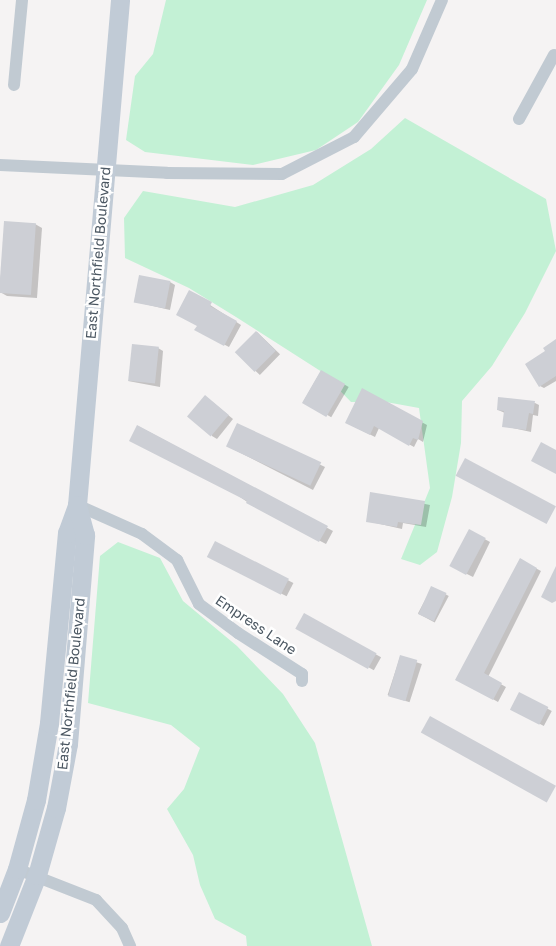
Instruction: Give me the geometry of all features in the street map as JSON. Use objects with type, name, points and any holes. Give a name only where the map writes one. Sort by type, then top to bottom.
[{"type":"main road","name":"East Northfield Boulevard","points":[[0,913],[17,869],[36,800],[49,723],[67,533],[77,506],[120,0]]},
{"type":"main road","name":"East Northfield Boulevard","points":[[9,946],[37,875],[56,808],[68,744],[85,535],[77,506]]},
{"type":"street","points":[[14,85],[22,0]]},
{"type":"street","points":[[0,165],[105,171],[282,174],[354,137],[412,69],[442,0]]},
{"type":"street","points":[[519,119],[555,54]]},
{"type":"street","name":"Empress Lane","points":[[77,506],[142,534],[177,560],[199,604],[238,633],[302,674],[302,681]]},
{"type":"street","points":[[17,869],[37,875],[96,900],[122,928],[130,946]]},
{"type":"green space","points":[[166,0],[427,0],[399,65],[358,122],[316,150],[253,165],[145,152],[126,140],[135,76],[153,54]]},
{"type":"green space","points":[[405,118],[546,199],[556,251],[525,313],[492,366],[462,401],[461,443],[452,497],[437,552],[420,565],[401,559],[430,488],[419,408],[386,402],[351,402],[322,372],[236,317],[189,288],[125,258],[124,218],[143,191],[235,207],[313,185],[371,149]]},
{"type":"green space","points":[[118,542],[160,558],[183,601],[237,646],[283,694],[315,743],[372,946],[247,946],[246,936],[215,919],[200,885],[193,855],[167,809],[184,789],[200,748],[171,725],[88,703],[100,556]]},
{"type":"building","points":[[4,221],[36,223],[31,295],[0,293]]},
{"type":"building","points":[[139,275],[170,281],[165,309],[134,302]]},
{"type":"building","points":[[189,290],[212,302],[210,306],[237,321],[224,346],[194,330],[197,326],[176,315]]},
{"type":"building","points":[[256,331],[276,351],[255,372],[235,352]]},
{"type":"building","points":[[556,339],[556,376],[539,387],[525,364],[545,351],[543,348]]},
{"type":"building","points":[[132,344],[159,347],[155,384],[128,381]]},
{"type":"building","points":[[321,370],[345,384],[326,417],[302,403]]},
{"type":"building","points":[[362,388],[423,421],[418,440],[413,438],[409,446],[374,426],[370,435],[345,423]]},
{"type":"building","points":[[205,395],[229,415],[211,436],[187,416]]},
{"type":"building","points":[[498,397],[535,401],[533,414],[529,413],[526,430],[502,427],[504,411],[497,410]]},
{"type":"building","points":[[237,423],[321,462],[310,486],[226,447]]},
{"type":"building","points":[[137,425],[328,526],[319,542],[246,503],[247,501],[129,441]]},
{"type":"building","points":[[541,442],[556,450],[556,474],[531,461]]},
{"type":"building","points":[[465,458],[556,506],[547,524],[456,476]]},
{"type":"building","points":[[370,492],[425,501],[421,525],[398,522],[397,527],[366,522]]},
{"type":"building","points":[[469,529],[486,538],[466,575],[449,566]]},
{"type":"building","points":[[215,541],[289,579],[281,595],[207,557]]},
{"type":"building","points":[[520,558],[537,568],[484,673],[502,683],[493,700],[455,680]]},
{"type":"building","points":[[556,566],[556,601],[552,603],[541,597]]},
{"type":"building","points":[[431,586],[447,593],[434,621],[418,614]]},
{"type":"building","points":[[304,613],[377,653],[368,669],[295,629]]},
{"type":"building","points":[[400,655],[417,660],[405,701],[388,696]]},
{"type":"building","points":[[519,692],[548,707],[539,725],[510,710]]},
{"type":"building","points":[[430,716],[556,786],[547,802],[421,733]]}]
